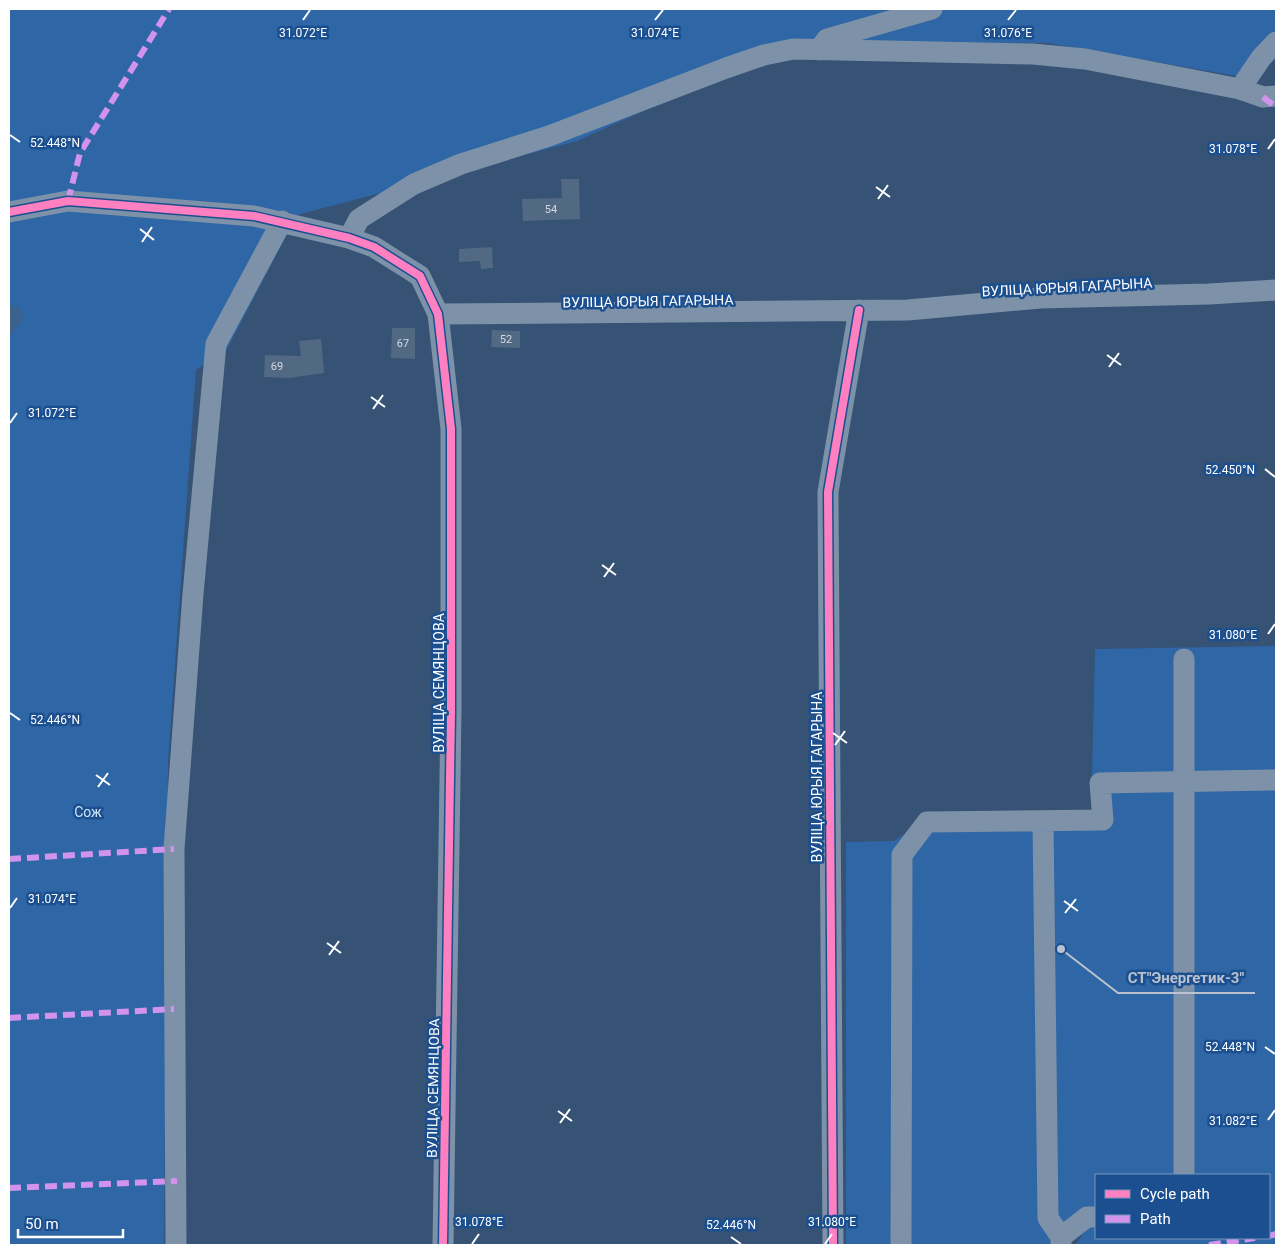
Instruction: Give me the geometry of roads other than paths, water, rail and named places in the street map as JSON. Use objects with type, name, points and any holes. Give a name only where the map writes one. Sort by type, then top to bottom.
[{"type":"street","points":[[819,50],[826,39],[932,9]]},
{"type":"street","points":[[1240,89],[1261,58],[1276,42]]},
{"type":"street","points":[[349,238],[359,218],[414,184],[461,164],[549,136],[764,55],[793,49],[1042,55],[1085,59],[1240,89],[1263,97],[1276,96]]},
{"type":"street","name":"ВУЛІЦА СЕМЯНЦОВА","points":[[9,212],[68,201],[254,216],[282,221],[349,238],[374,247],[420,276],[438,314],[452,429],[451,711],[443,1245]]},
{"type":"street","points":[[176,1245],[174,850],[193,594],[215,350],[216,344],[282,221]]},
{"type":"street","name":"ВУЛІЦА ЮРЫЯ ГАГАРЫНА","points":[[438,314],[908,310],[1040,298],[1209,294],[1276,290]]},
{"type":"street","name":"ВУЛІЦА ЮРЫЯ ГАГАРЫНА","points":[[832,1245],[828,492],[859,310]]},
{"type":"street","points":[[1184,659],[1184,1174]]},
{"type":"street","points":[[900,1245],[902,855],[927,822],[1103,820],[1100,783],[1276,780]]},
{"type":"street","points":[[1042,821],[1048,1218],[1061,1241],[1087,1217],[1095,1217]]},
{"type":"place","name":"СТ\"Энергетик-3\"","points":[[1061,949]]},
{"type":"park label","name":"Сож","points":[[88,812]]}]
